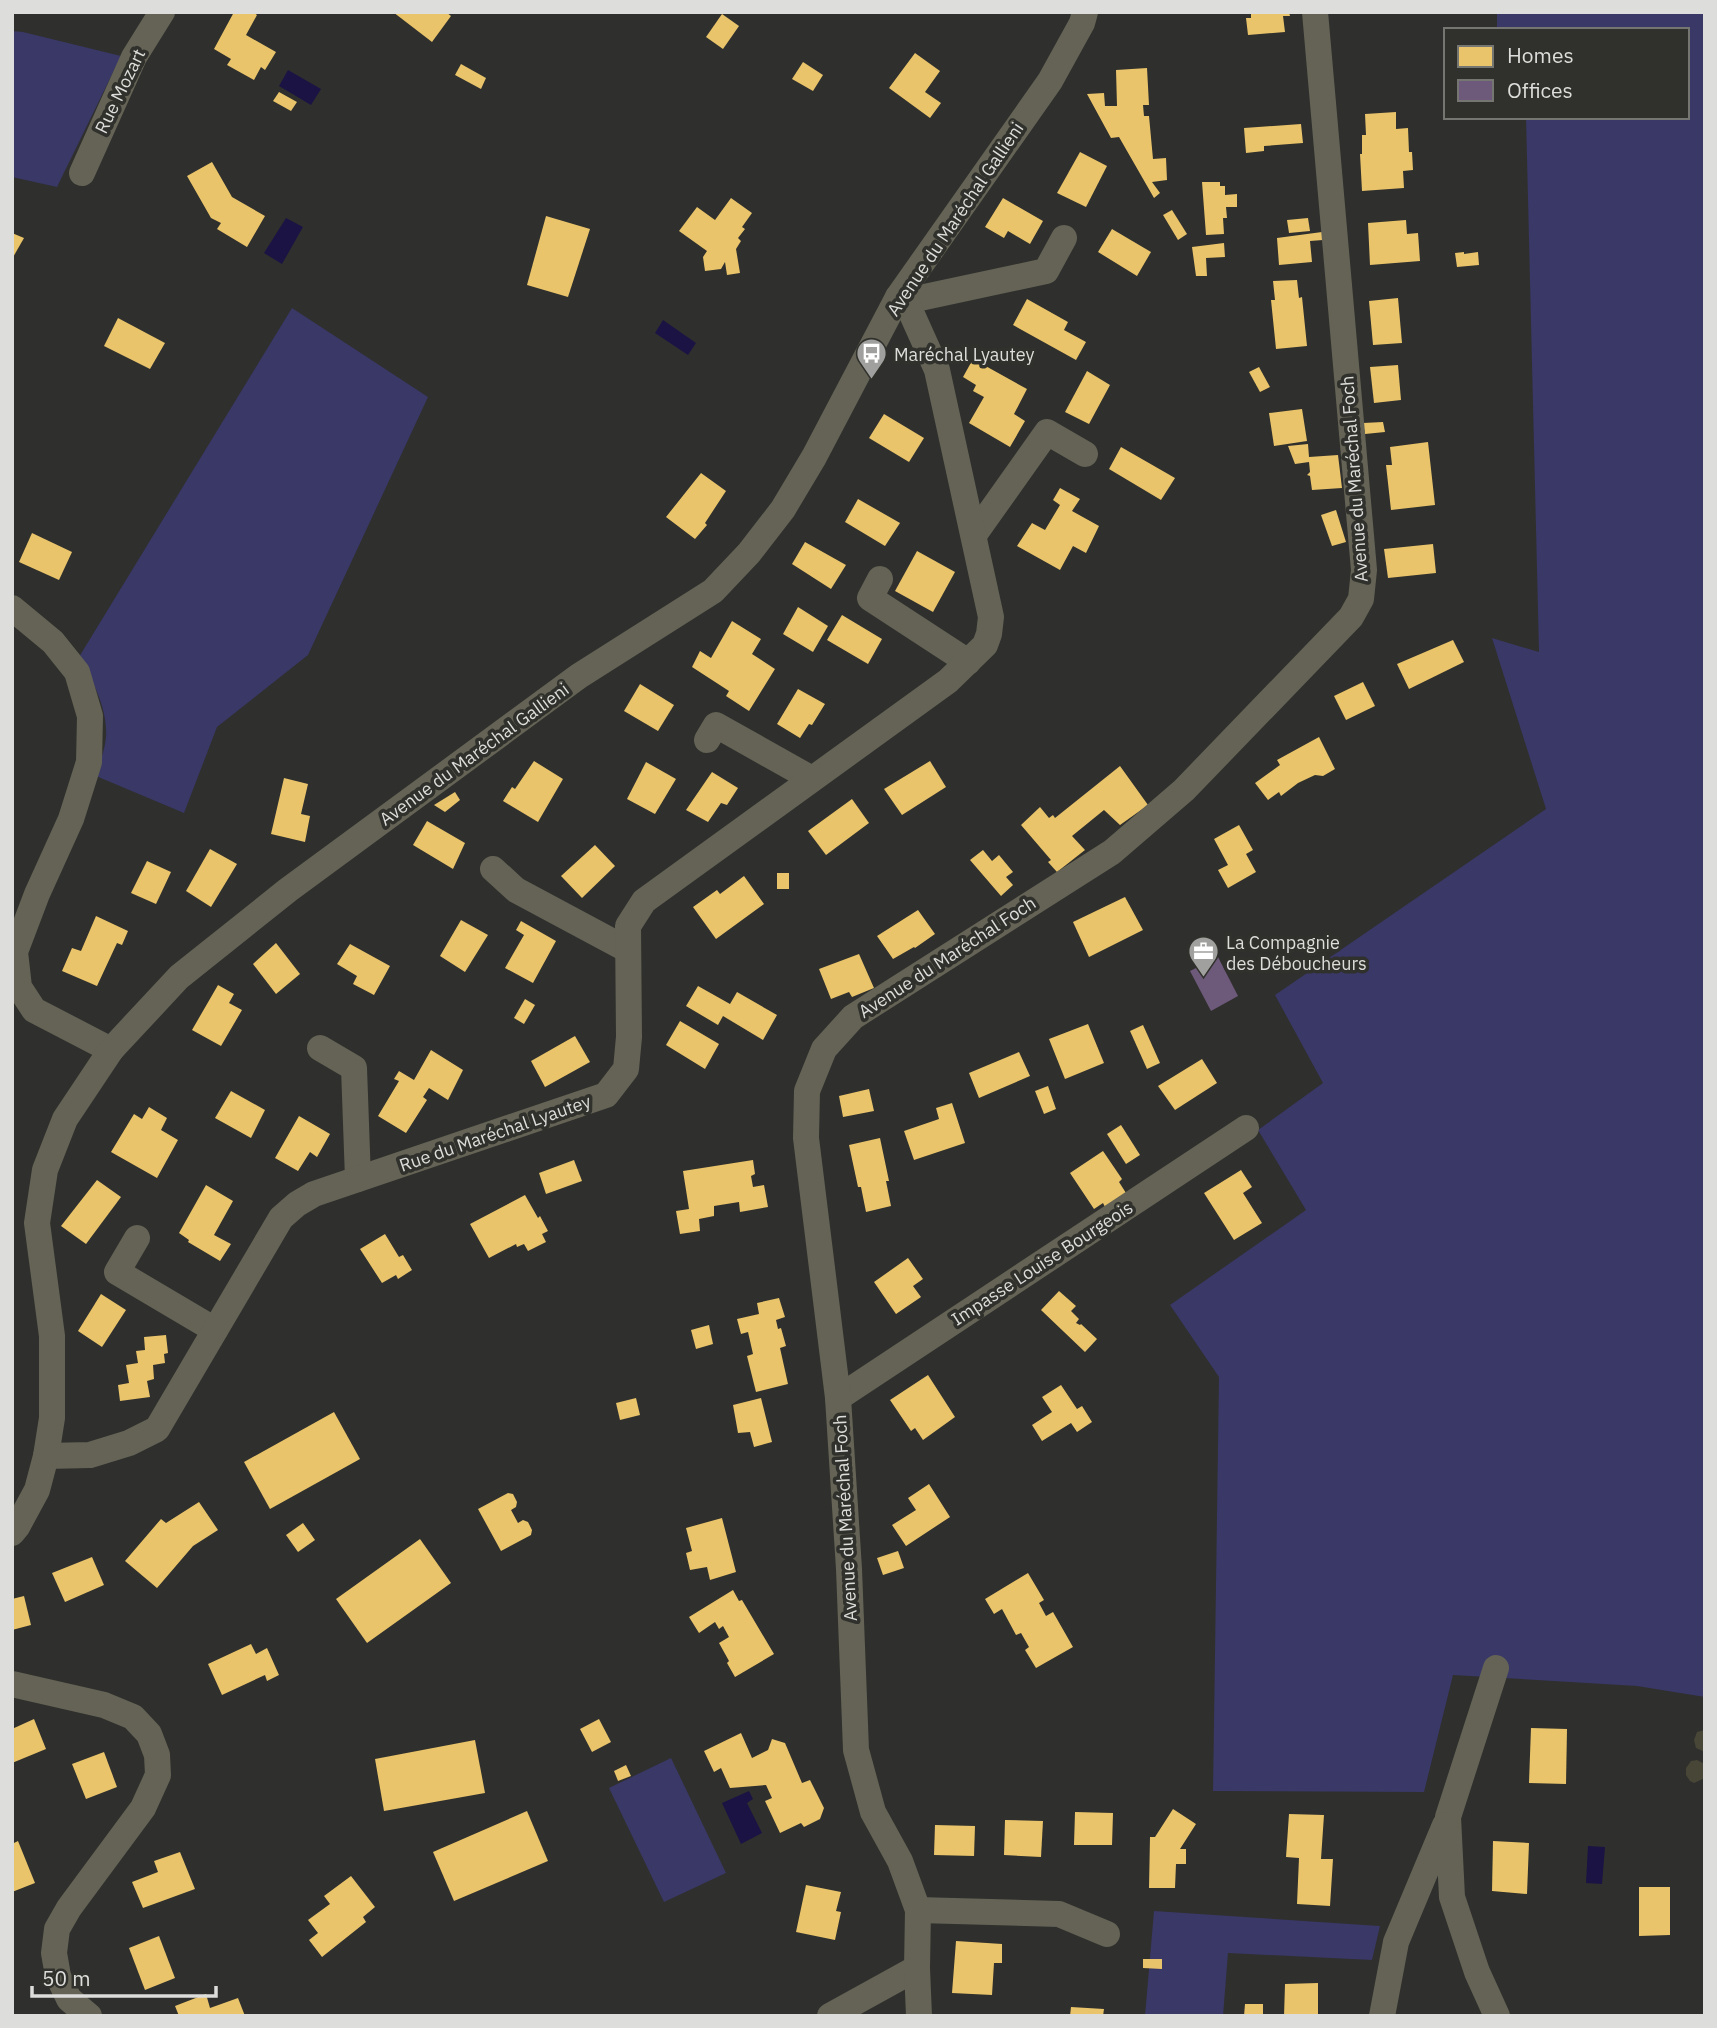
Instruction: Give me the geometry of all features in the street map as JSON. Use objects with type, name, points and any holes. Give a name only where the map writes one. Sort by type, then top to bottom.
[{"type":"street","name":"Rue Mozart","points":[[82,173],[134,57],[162,12]]},
{"type":"street","name":"Avenue du Maréchal Gallieni","points":[[12,1533],[18,1527],[37,1490],[52,1418],[51,1336],[37,1223],[45,1170],[65,1119],[111,1050],[179,977],[288,890],[579,676],[713,591],[749,553],[783,509],[902,299],[1050,81],[1082,23],[1085,12]]},
{"type":"street","name":"Avenue du Maréchal Foch","points":[[919,2016],[918,1910],[900,1861],[873,1812],[856,1750],[849,1569],[838,1398],[806,1138],[807,1091],[824,1049],[853,1017],[1112,852],[1184,790],[1351,617],[1361,599],[1364,570],[1315,12]]},
{"type":"street","points":[[902,299],[1046,271],[1064,237]]},
{"type":"street","name":"Rue du Maréchal Lyautey","points":[[46,1456],[90,1455],[129,1443],[157,1429],[281,1218],[297,1204],[314,1194],[606,1095],[626,1069],[629,1037],[628,926],[644,901],[948,681],[985,645],[991,618],[937,370],[902,299]]},
{"type":"street","points":[[974,535],[1047,432],[1085,454]]},
{"type":"street","points":[[880,579],[870,598],[968,662]]},
{"type":"street","points":[[12,608],[53,642],[77,672],[90,716],[89,762],[71,819],[37,894],[15,952],[19,987],[34,1010],[111,1050]]},
{"type":"street","points":[[707,740],[716,724],[812,779]]},
{"type":"street","points":[[493,869],[516,890],[628,950]]},
{"type":"street","points":[[320,1048],[354,1068],[358,1179]]},
{"type":"street","name":"Impasse Louise Bourgeois","points":[[838,1398],[1246,1128]]},
{"type":"street","points":[[137,1238],[117,1272],[215,1330]]},
{"type":"street","points":[[1382,2016],[1396,1942],[1448,1816],[1496,1668]]},
{"type":"street","points":[[12,1684],[104,1705],[133,1717],[149,1734],[157,1755],[158,1775],[143,1808],[57,1929],[54,1953],[58,1976],[69,1999],[89,2016]]},
{"type":"street","points":[[1448,1816],[1452,1898],[1477,1972],[1497,2016]]},
{"type":"street","points":[[918,1910],[1059,1914],[1107,1934]]},
{"type":"street","points":[[830,2016],[918,1968]]},
{"type":"shaded area","points":[[1497,12],[1705,12],[1705,1697],[1637,1686],[1453,1675],[1424,1792],[1213,1791],[1219,1377],[1170,1305],[1306,1210],[1258,1130],[1323,1083],[1275,995],[1546,809],[1492,638],[1539,652],[1526,119],[1689,119],[1689,28],[1497,28]]},
{"type":"shaded area","points":[[12,31],[121,56],[57,187],[12,177]]},
{"type":"shaded area","points":[[288,70],[321,89],[311,105],[279,86]]},
{"type":"shaded area","points":[[286,218],[303,227],[282,264],[264,253]]},
{"type":"shaded area","points":[[292,308],[428,397],[308,655],[217,727],[184,813],[96,776],[105,742],[105,716],[94,685],[79,657]]},
{"type":"shaded area","points":[[663,320],[696,343],[688,355],[655,333]]},
{"type":"shaded area","points":[[671,1758],[726,1873],[664,1902],[609,1788]]},
{"type":"shaded area","points":[[749,1791],[753,1799],[747,1803],[762,1833],[741,1844],[722,1803]]},
{"type":"shaded area","points":[[1588,1846],[1605,1847],[1602,1884],[1586,1883]]},
{"type":"shaded area","points":[[1154,1911],[1380,1926],[1372,1960],[1228,1953],[1223,2016],[1145,2016]]},
{"type":"building: Homes","points":[[234,12],[253,12],[257,15],[246,35],[276,52],[265,70],[261,67],[254,80],[227,65],[231,59],[214,49]]},
{"type":"building: Homes","points":[[393,12],[446,12],[451,16],[432,42]]},
{"type":"building: Homes","points":[[1251,12],[1289,12],[1290,16],[1283,16],[1285,32],[1248,35],[1246,18],[1251,18]]},
{"type":"building: Homes","points":[[722,14],[739,26],[723,49],[706,37]]},
{"type":"building: Homes","points":[[915,53],[940,71],[925,92],[941,103],[930,118],[889,88]]},
{"type":"building: Homes","points":[[803,62],[823,75],[813,91],[792,79]]},
{"type":"building: Homes","points":[[461,64],[486,78],[481,89],[455,75]]},
{"type":"building: Homes","points":[[1147,68],[1149,105],[1143,105],[1144,116],[1149,116],[1153,159],[1166,158],[1167,180],[1152,182],[1160,193],[1154,198],[1119,137],[1111,138],[1087,94],[1104,93],[1105,106],[1117,106],[1116,70]]},
{"type":"building: Homes","points":[[279,92],[297,102],[291,111],[273,101]]},
{"type":"building: Homes","points":[[1396,112],[1396,129],[1408,128],[1413,170],[1403,171],[1404,188],[1362,191],[1360,154],[1362,135],[1366,135],[1365,114]]},
{"type":"building: Homes","points":[[1301,124],[1303,143],[1264,146],[1264,151],[1246,153],[1244,128]]},
{"type":"building: Homes","points":[[1080,152],[1107,166],[1086,207],[1057,193]]},
{"type":"building: Homes","points":[[212,162],[232,197],[265,216],[247,247],[217,229],[221,223],[211,218],[187,176]]},
{"type":"building: Homes","points":[[1202,182],[1220,182],[1220,186],[1225,186],[1225,195],[1237,194],[1237,207],[1226,207],[1227,218],[1223,218],[1224,234],[1206,235]]},
{"type":"building: Homes","points":[[731,198],[752,213],[738,238],[741,241],[736,249],[740,273],[727,275],[725,262],[721,269],[705,271],[703,257],[707,251],[679,231],[697,207],[715,220]]},
{"type":"building: Homes","points":[[1003,198],[1043,221],[1030,244],[1008,231],[1004,238],[985,227]]},
{"type":"building: Homes","points":[[1172,210],[1187,234],[1178,240],[1163,215]]},
{"type":"building: Homes","points":[[546,216],[590,229],[568,297],[527,285]]},
{"type":"building: Homes","points":[[1308,218],[1310,231],[1289,233],[1287,220]]},
{"type":"building: Homes","points":[[1406,220],[1407,234],[1418,233],[1420,261],[1370,265],[1368,223]]},
{"type":"building: Homes","points":[[1112,229],[1151,252],[1137,276],[1098,252]]},
{"type":"building: Homes","points":[[1322,232],[1323,240],[1310,241],[1312,262],[1279,265],[1277,238]]},
{"type":"building: Homes","points":[[12,233],[24,238],[12,259]]},
{"type":"building: Homes","points":[[1224,243],[1225,257],[1206,258],[1207,276],[1196,276],[1192,247]]},
{"type":"building: Homes","points":[[1478,252],[1479,265],[1457,267],[1455,253]]},
{"type":"building: Homes","points":[[1297,280],[1299,298],[1302,297],[1307,346],[1276,349],[1271,300],[1275,300],[1273,281]]},
{"type":"building: Homes","points":[[1398,298],[1402,343],[1373,345],[1369,301]]},
{"type":"building: Homes","points":[[1027,299],[1068,322],[1064,330],[1086,342],[1076,360],[1013,325]]},
{"type":"building: Homes","points":[[118,318],[165,343],[150,369],[104,346]]},
{"type":"building: Homes","points":[[973,359],[1027,389],[1014,414],[1025,421],[1010,447],[969,423],[984,397],[973,391],[976,385],[963,377]]},
{"type":"building: Homes","points":[[1398,365],[1401,400],[1374,403],[1370,367]]},
{"type":"building: Homes","points":[[1259,367],[1270,387],[1260,392],[1249,372]]},
{"type":"building: Homes","points":[[1087,371],[1110,385],[1089,424],[1065,412]]},
{"type":"building: Homes","points":[[1302,409],[1307,441],[1274,446],[1269,413]]},
{"type":"building: Homes","points":[[884,414],[924,438],[909,462],[869,438]]},
{"type":"building: Homes","points":[[1383,422],[1385,432],[1365,434],[1363,423]]},
{"type":"building: Homes","points":[[1428,442],[1435,505],[1391,510],[1386,465],[1392,465],[1390,447]]},
{"type":"building: Homes","points":[[1308,444],[1309,457],[1338,455],[1342,488],[1312,490],[1310,476],[1307,475],[1310,472],[1309,462],[1295,464],[1288,446]]},
{"type":"building: Homes","points":[[1121,447],[1175,478],[1161,500],[1109,469]]},
{"type":"building: Homes","points":[[701,473],[726,491],[705,523],[707,525],[695,539],[666,517]]},
{"type":"building: Homes","points":[[1060,488],[1080,499],[1072,511],[1099,526],[1086,553],[1073,546],[1060,570],[1017,546],[1032,523],[1045,530],[1060,505],[1053,500]]},
{"type":"building: Homes","points":[[858,499],[900,523],[885,546],[845,522]]},
{"type":"building: Homes","points":[[1336,510],[1346,542],[1332,546],[1321,515]]},
{"type":"building: Homes","points":[[32,533],[72,552],[59,580],[19,562]]},
{"type":"building: Homes","points":[[805,542],[846,565],[831,589],[792,564]]},
{"type":"building: Homes","points":[[1433,544],[1436,573],[1388,578],[1384,549]]},
{"type":"building: Homes","points":[[917,551],[955,572],[933,612],[895,591]]},
{"type":"building: Homes","points":[[798,607],[828,626],[813,652],[783,634]]},
{"type":"building: Homes","points":[[842,615],[882,639],[868,664],[827,640]]},
{"type":"building: Homes","points":[[732,621],[761,639],[752,654],[775,669],[749,711],[726,696],[729,691],[692,667],[700,651],[711,658]]},
{"type":"building: Homes","points":[[1453,640],[1464,662],[1409,689],[1397,664]]},
{"type":"building: Homes","points":[[1363,682],[1375,706],[1346,720],[1334,696]]},
{"type":"building: Homes","points":[[640,684],[674,705],[658,731],[624,711]]},
{"type":"building: Homes","points":[[798,689],[825,704],[800,738],[777,724]]},
{"type":"building: Homes","points":[[1319,737],[1335,769],[1323,776],[1315,775],[1298,783],[1281,796],[1279,792],[1268,800],[1255,783],[1280,765],[1277,760]]},
{"type":"building: Homes","points":[[534,761],[563,779],[538,822],[503,801],[512,787],[515,789]]},
{"type":"building: Homes","points":[[930,761],[946,787],[902,815],[884,789]]},
{"type":"building: Homes","points":[[646,762],[676,779],[655,814],[627,799]]},
{"type":"building: Homes","points":[[1120,766],[1148,805],[1120,825],[1104,810],[1072,836],[1085,850],[1057,872],[1048,862],[1051,860],[1021,825],[1040,807],[1049,818],[1053,815],[1055,818]]},
{"type":"building: Homes","points":[[712,772],[738,788],[727,805],[721,803],[708,822],[686,810]]},
{"type":"building: Homes","points":[[284,778],[308,784],[301,814],[310,816],[305,842],[271,834]]},
{"type":"building: Homes","points":[[455,792],[460,800],[445,812],[434,805]]},
{"type":"building: Homes","points":[[852,799],[869,823],[826,855],[808,831]]},
{"type":"building: Homes","points":[[427,821],[465,843],[453,869],[413,845]]},
{"type":"building: Homes","points":[[1239,825],[1253,850],[1246,854],[1256,872],[1228,888],[1218,870],[1228,865],[1214,839]]},
{"type":"building: Homes","points":[[595,845],[615,866],[582,898],[561,876]]},
{"type":"building: Homes","points":[[210,849],[237,864],[211,907],[186,891]]},
{"type":"building: Homes","points":[[983,850],[992,861],[999,855],[1013,872],[1006,877],[1013,885],[1001,896],[970,860]]},
{"type":"building: Homes","points":[[147,861],[171,872],[156,904],[131,893]]},
{"type":"building: Homes","points":[[777,873],[789,873],[789,889],[777,889]]},
{"type":"building: Homes","points":[[744,876],[764,904],[716,939],[693,907],[717,890],[720,894]]},
{"type":"building: Homes","points":[[1125,897],[1143,930],[1089,957],[1073,922]]},
{"type":"building: Homes","points":[[918,910],[935,934],[893,959],[877,936]]},
{"type":"building: Homes","points":[[96,916],[128,931],[122,945],[117,943],[97,986],[62,971],[72,948],[81,951]]},
{"type":"building: Homes","points":[[461,920],[488,935],[465,972],[440,956]]},
{"type":"building: Homes","points":[[521,921],[556,941],[533,983],[505,968],[524,935],[516,930]]},
{"type":"building: Homes","points":[[276,943],[300,974],[276,994],[253,964]]},
{"type":"building: Homes","points":[[350,944],[390,966],[374,995],[353,984],[357,976],[337,964]]},
{"type":"building: Homes","points":[[859,954],[874,988],[852,997],[849,992],[831,999],[819,969]]},
{"type":"building: Homes","points":[[218,985],[234,994],[229,1003],[242,1010],[221,1046],[192,1030]]},
{"type":"building: Homes","points":[[698,986],[730,1004],[737,992],[777,1015],[763,1040],[723,1016],[718,1025],[686,1006]]},
{"type":"building: Homes","points":[[525,999],[535,1005],[524,1024],[514,1018]]},
{"type":"building: Homes","points":[[680,1021],[719,1044],[705,1069],[666,1045]]},
{"type":"building: Homes","points":[[1088,1024],[1104,1063],[1065,1079],[1049,1039]]},
{"type":"building: Homes","points":[[1143,1025],[1160,1063],[1147,1069],[1130,1031]]},
{"type":"building: Homes","points":[[575,1036],[590,1062],[545,1087],[531,1061]]},
{"type":"building: Homes","points":[[431,1050],[463,1070],[448,1100],[429,1088],[423,1097],[427,1100],[406,1133],[378,1116],[399,1081],[394,1079],[399,1071],[414,1080]]},
{"type":"building: Homes","points":[[1019,1052],[1030,1076],[979,1098],[969,1073]]},
{"type":"building: Homes","points":[[1202,1059],[1217,1083],[1175,1110],[1158,1086]]},
{"type":"building: Homes","points":[[1048,1086],[1056,1109],[1044,1114],[1035,1091]]},
{"type":"building: Homes","points":[[869,1089],[874,1111],[843,1117],[839,1096]]},
{"type":"building: Homes","points":[[231,1091],[265,1110],[251,1138],[215,1118]]},
{"type":"building: Homes","points":[[952,1103],[965,1143],[914,1160],[904,1131],[939,1119],[936,1108]]},
{"type":"building: Homes","points":[[149,1107],[167,1118],[161,1130],[178,1140],[157,1178],[111,1152],[134,1114],[142,1119]]},
{"type":"building: Homes","points":[[299,1116],[330,1134],[317,1157],[310,1152],[298,1171],[275,1158]]},
{"type":"building: Homes","points":[[1121,1125],[1140,1155],[1126,1164],[1107,1134]]},
{"type":"building: Homes","points":[[880,1138],[891,1206],[866,1212],[849,1145]]},
{"type":"building: Homes","points":[[1103,1151],[1122,1179],[1119,1182],[1126,1193],[1105,1207],[1103,1203],[1094,1209],[1070,1173]]},
{"type":"building: Homes","points":[[574,1160],[582,1181],[546,1194],[539,1173]]},
{"type":"building: Homes","points":[[753,1160],[753,1187],[764,1185],[768,1207],[740,1212],[739,1202],[714,1206],[714,1216],[699,1219],[700,1231],[680,1234],[676,1211],[689,1209],[683,1171]]},
{"type":"building: Homes","points":[[1241,1170],[1252,1187],[1243,1193],[1262,1223],[1234,1240],[1204,1193]]},
{"type":"building: Homes","points":[[97,1180],[121,1197],[86,1244],[61,1226]]},
{"type":"building: Homes","points":[[206,1185],[233,1201],[214,1235],[231,1244],[220,1261],[188,1242],[189,1240],[179,1233]]},
{"type":"building: Homes","points":[[525,1195],[548,1231],[542,1234],[546,1242],[528,1251],[524,1244],[517,1247],[516,1244],[489,1258],[470,1224]]},
{"type":"building: Homes","points":[[385,1234],[399,1257],[403,1255],[412,1270],[398,1279],[396,1275],[382,1283],[360,1249]]},
{"type":"building: Homes","points":[[908,1258],[923,1279],[913,1286],[921,1297],[896,1314],[874,1282]]},
{"type":"building: Homes","points":[[1059,1291],[1076,1306],[1071,1311],[1079,1319],[1076,1323],[1081,1324],[1097,1339],[1085,1352],[1041,1310]]},
{"type":"building: Homes","points":[[101,1294],[126,1310],[102,1347],[78,1331]]},
{"type":"building: Homes","points":[[779,1298],[785,1317],[776,1320],[786,1346],[780,1348],[788,1384],[756,1392],[747,1356],[753,1354],[748,1332],[741,1334],[737,1319],[759,1314],[757,1303]]},
{"type":"building: Homes","points":[[709,1325],[713,1344],[696,1349],[691,1330]]},
{"type":"building: Homes","points":[[166,1335],[168,1353],[164,1354],[165,1363],[153,1365],[154,1379],[147,1381],[150,1397],[120,1401],[118,1385],[129,1383],[126,1365],[138,1363],[136,1351],[145,1350],[144,1337]]},
{"type":"building: Homes","points":[[928,1375],[955,1417],[923,1440],[915,1428],[911,1431],[890,1400]]},
{"type":"building: Homes","points":[[1061,1385],[1077,1409],[1082,1406],[1092,1422],[1077,1432],[1071,1423],[1042,1441],[1032,1425],[1052,1412],[1042,1397]]},
{"type":"building: Homes","points":[[636,1398],[640,1415],[620,1420],[616,1403]]},
{"type":"building: Homes","points":[[761,1398],[772,1442],[754,1447],[750,1432],[738,1433],[733,1405]]},
{"type":"building: Homes","points":[[334,1412],[360,1459],[270,1509],[244,1462]]},
{"type":"building: Homes","points":[[929,1484],[950,1517],[906,1546],[892,1525],[916,1510],[908,1498]]},
{"type":"building: Homes","points":[[508,1493],[513,1494],[517,1502],[516,1507],[511,1510],[518,1523],[523,1520],[528,1522],[532,1530],[531,1535],[501,1551],[478,1509]]},
{"type":"building: Homes","points":[[199,1502],[218,1530],[193,1546],[157,1588],[125,1561],[161,1519],[166,1523]]},
{"type":"building: Homes","points":[[722,1518],[736,1572],[710,1580],[707,1567],[690,1570],[686,1553],[692,1551],[686,1528]]},
{"type":"building: Homes","points":[[303,1523],[315,1540],[298,1552],[286,1535]]},
{"type":"building: Homes","points":[[420,1539],[451,1583],[367,1643],[336,1599]]},
{"type":"building: Homes","points":[[898,1551],[904,1568],[883,1575],[877,1558]]},
{"type":"building: Homes","points":[[92,1557],[104,1585],[65,1602],[52,1573]]},
{"type":"building: Homes","points":[[1028,1573],[1044,1600],[1039,1603],[1046,1616],[1053,1612],[1073,1647],[1036,1668],[1025,1650],[1029,1647],[1021,1633],[1016,1635],[1002,1609],[994,1614],[985,1599]]},
{"type":"building: Homes","points":[[733,1590],[739,1601],[742,1600],[774,1654],[735,1677],[719,1643],[729,1637],[723,1626],[719,1629],[715,1622],[699,1633],[689,1617]]},
{"type":"building: Homes","points":[[24,1596],[31,1625],[12,1630],[12,1599]]},
{"type":"building: Homes","points":[[251,1644],[256,1654],[267,1648],[279,1675],[267,1681],[265,1675],[222,1695],[208,1664]]},
{"type":"building: Homes","points":[[34,1719],[46,1749],[12,1763],[12,1729]]},
{"type":"building: Homes","points":[[599,1719],[611,1742],[592,1752],[580,1729]]},
{"type":"building: Homes","points":[[1531,1728],[1567,1729],[1566,1784],[1529,1783]]},
{"type":"building: Homes","points":[[741,1733],[752,1758],[768,1750],[772,1739],[785,1743],[802,1783],[810,1780],[824,1808],[820,1819],[804,1827],[801,1823],[780,1833],[765,1801],[772,1798],[766,1785],[730,1788],[721,1768],[714,1772],[704,1751]]},
{"type":"building: Homes","points":[[475,1740],[485,1793],[384,1811],[375,1759]]},
{"type":"building: Homes","points":[[104,1752],[117,1787],[86,1799],[72,1764]]},
{"type":"building: Homes","points":[[626,1765],[631,1776],[618,1781],[614,1771]]},
{"type":"building: Homes","points":[[1173,1809],[1196,1824],[1180,1849],[1186,1849],[1186,1864],[1176,1864],[1175,1888],[1149,1888],[1150,1837],[1155,1837]]},
{"type":"building: Homes","points":[[527,1811],[548,1861],[454,1901],[433,1852]]},
{"type":"building: Homes","points":[[1075,1812],[1113,1813],[1112,1845],[1074,1845]]},
{"type":"building: Homes","points":[[1289,1814],[1324,1815],[1321,1859],[1333,1859],[1330,1906],[1297,1904],[1299,1858],[1286,1857]]},
{"type":"building: Homes","points":[[1005,1820],[1043,1821],[1041,1857],[1004,1855]]},
{"type":"building: Homes","points":[[935,1825],[975,1826],[974,1856],[934,1855]]},
{"type":"building: Homes","points":[[18,1841],[35,1883],[12,1892],[12,1844]]},
{"type":"building: Homes","points":[[1493,1841],[1529,1843],[1527,1894],[1492,1891]]},
{"type":"building: Homes","points":[[180,1852],[195,1889],[143,1908],[132,1882],[158,1872],[154,1861]]},
{"type":"building: Homes","points":[[351,1876],[375,1907],[363,1917],[366,1922],[322,1957],[309,1940],[318,1933],[308,1920],[330,1904],[324,1896]]},
{"type":"building: Homes","points":[[806,1885],[841,1892],[836,1911],[841,1912],[835,1940],[796,1932]]},
{"type":"building: Homes","points":[[1639,1887],[1670,1887],[1670,1935],[1639,1936]]},
{"type":"building: Homes","points":[[159,1936],[175,1978],[145,1990],[129,1948]]},
{"type":"building: Homes","points":[[956,1941],[1002,1944],[1002,1963],[994,1963],[992,1995],[952,1993]]},
{"type":"building: Homes","points":[[1143,1959],[1162,1959],[1162,1969],[1143,1968]]},
{"type":"building: Homes","points":[[1318,1983],[1318,2016],[1284,2016],[1285,1984]]},
{"type":"building: Homes","points":[[206,1994],[210,2008],[238,1998],[245,2016],[179,2016],[175,2006]]},
{"type":"building: Homes","points":[[1245,2004],[1263,2004],[1263,2016],[1244,2016]]},
{"type":"building: Homes","points":[[1071,2007],[1104,2009],[1103,2016],[1070,2016]]},
{"type":"building: Offices","points":[[1218,957],[1238,996],[1211,1011],[1190,971]]},
{"type":"building: Other","points":[[1705,1730],[1705,1752],[1696,1748],[1694,1740],[1697,1732]]},
{"type":"building: Other","points":[[1697,1760],[1705,1764],[1705,1778],[1694,1783],[1686,1775],[1686,1768],[1691,1761]]},
{"type":"place","name":"Maréchal Lyautey","points":[[871,381]]},
{"type":"place","name":"La Compagnie des Déboucheurs","points":[[1203,979]]}]
